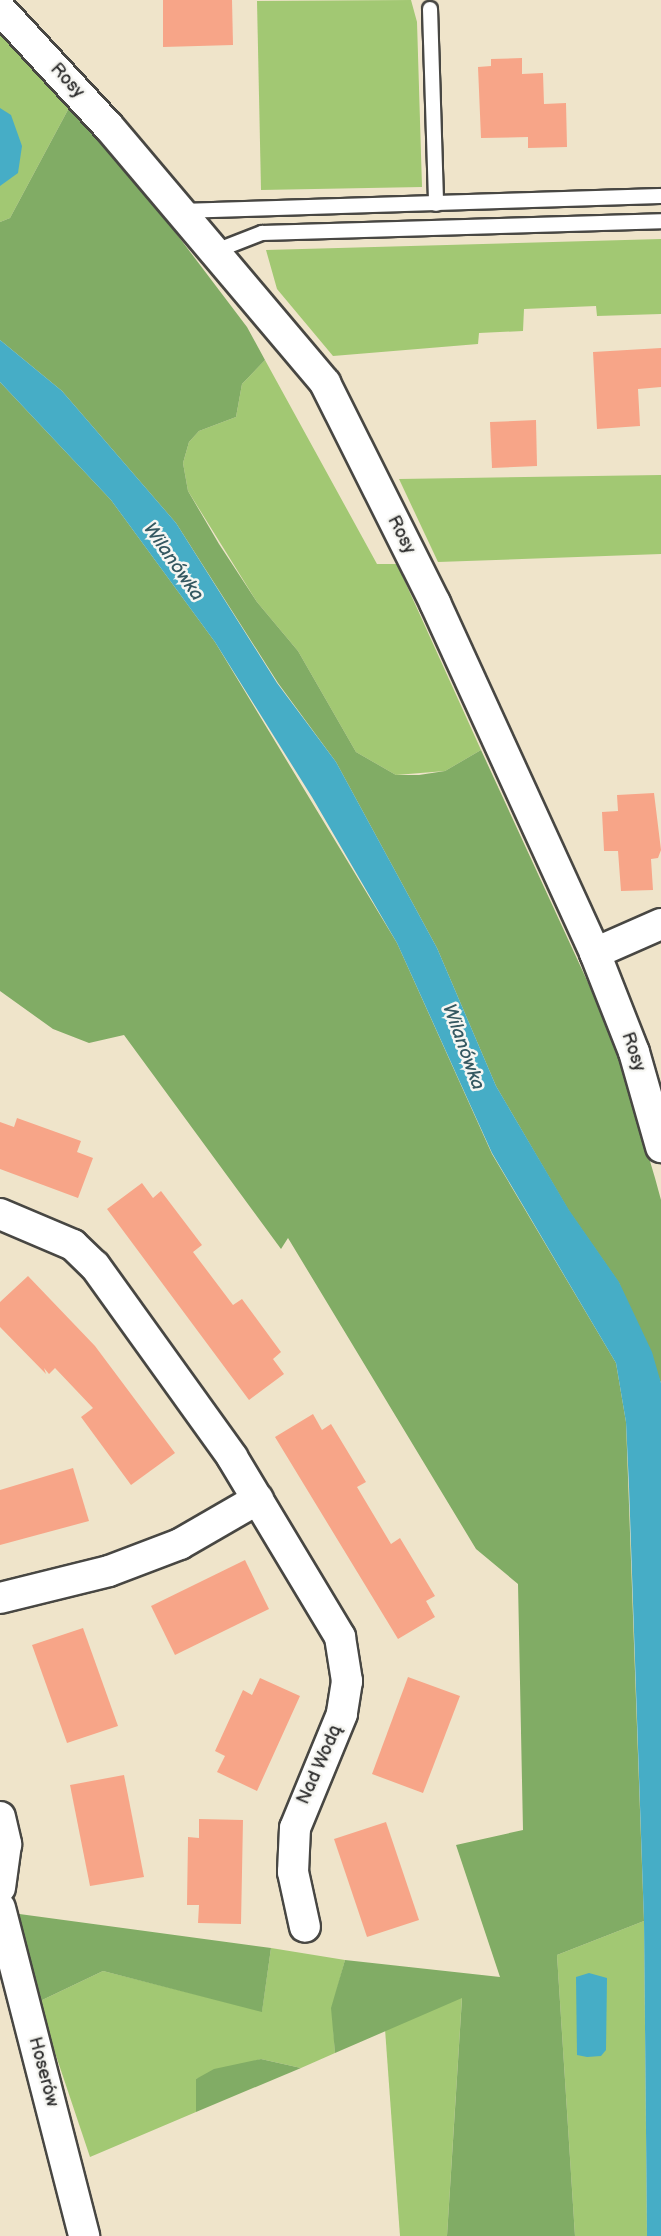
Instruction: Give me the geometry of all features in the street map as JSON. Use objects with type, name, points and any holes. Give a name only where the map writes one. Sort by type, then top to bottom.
[{"type":"street","name":"Rosy","points":[[0,9],[109,127],[325,383],[435,603],[595,953],[634,1052],[661,1147]]},
{"type":"street","points":[[595,953],[661,924]]},
{"type":"street","name":"Nad Wodą","points":[[0,1214],[73,1245],[95,1266],[143,1328],[258,1499],[340,1637],[346,1666],[342,1714],[295,1828],[293,1872],[305,1927]]},
{"type":"street","points":[[0,1598],[109,1571],[180,1544],[258,1499]]},
{"type":"street","points":[[0,1817],[6,1844],[0,1888]]},
{"type":"street","name":"Hoserów","points":[[0,1908],[84,2236]]},
{"type":"lane","points":[[430,9],[436,204]]},
{"type":"lane","points":[[179,211],[661,196]]},
{"type":"lane","points":[[213,252],[262,233],[661,221]]},
{"type":"green space","points":[[411,0],[417,22],[422,187],[261,190],[257,1]]},
{"type":"green space","points":[[0,34],[70,106],[10,218],[0,222]]},
{"type":"green space","points":[[70,106],[172,228],[247,327],[265,360],[242,384],[236,417],[199,431],[189,442],[183,463],[188,491],[219,544],[257,602],[298,651],[356,752],[396,775],[419,775],[445,771],[481,750],[613,1037],[655,1178],[661,1200],[661,1383],[619,1283],[569,1211],[496,1086],[437,948],[336,762],[278,683],[176,523],[62,391],[0,340],[0,222],[10,218]]},
{"type":"green space","points":[[661,239],[661,314],[597,316],[596,306],[524,309],[523,331],[479,333],[478,344],[333,356],[277,289],[266,250]]},
{"type":"green space","points":[[265,360],[377,564],[397,564],[481,750],[445,771],[396,775],[356,752],[298,651],[257,602],[188,491],[183,463],[189,442],[199,431],[236,417],[242,384]]},
{"type":"green space","points":[[0,382],[111,500],[215,642],[397,943],[492,1154],[616,1363],[626,1422],[644,1921],[557,1955],[575,2236],[447,2236],[462,1998],[335,2053],[331,2008],[345,1960],[500,1977],[456,1845],[523,1830],[518,1584],[476,1549],[288,1238],[281,1249],[124,1035],[89,1043],[53,1029],[0,991]]},
{"type":"green space","points":[[661,475],[661,554],[438,562],[399,479]]},
{"type":"green space","points":[[12,1913],[271,1948],[262,2012],[103,1971],[38,2002]]},
{"type":"green space","points":[[644,1921],[647,2236],[575,2236],[557,1955]]},
{"type":"green space","points":[[271,1948],[345,1960],[332,2008],[335,2053],[301,2068],[261,2059],[196,2079],[196,2112],[90,2157],[38,2002],[103,1971],[262,2011]]},
{"type":"green space","points":[[462,1997],[447,2236],[400,2236],[385,2029]]},
{"type":"green space","points":[[261,2059],[301,2068],[196,2112],[196,2079],[214,2069]]},
{"type":"water","points":[[0,108],[11,115],[22,146],[18,173],[0,186]]},
{"type":"water","name":"Wilanówka","points":[[0,340],[62,391],[176,523],[277,683],[336,762],[437,948],[496,1086],[569,1210],[619,1282],[652,1352],[661,1383],[661,2236],[647,2236],[644,1921],[629,1487],[626,1422],[616,1363],[492,1153],[397,943],[312,797],[215,642],[111,500],[0,382]]},
{"type":"water","points":[[589,1973],[607,1978],[606,2050],[601,2056],[587,2057],[577,2055],[576,1977]]},
{"type":"building","points":[[163,0],[232,0],[233,45],[163,47]]},
{"type":"building","points":[[522,58],[522,74],[543,73],[544,104],[566,103],[567,147],[528,148],[528,137],[481,138],[478,67],[491,66],[491,59]]},
{"type":"building","points":[[661,348],[661,387],[638,389],[640,426],[597,429],[593,352]]},
{"type":"building","points":[[536,420],[537,466],[492,468],[490,422]]},
{"type":"building","points":[[654,793],[661,850],[658,858],[651,859],[653,890],[621,891],[618,851],[604,851],[602,812],[618,811],[617,795]]},
{"type":"building","points":[[17,1118],[81,1141],[77,1152],[93,1158],[78,1198],[0,1169],[0,1122],[14,1127]]},
{"type":"building","points":[[142,1183],[153,1198],[161,1191],[202,1245],[193,1252],[233,1305],[242,1299],[281,1352],[273,1359],[284,1374],[249,1400],[107,1209]]},
{"type":"building","points":[[28,1276],[95,1346],[175,1453],[131,1485],[81,1417],[93,1408],[55,1368],[49,1374],[44,1368],[46,1374],[0,1327],[0,1302]]},
{"type":"building","points":[[313,1414],[322,1430],[331,1424],[366,1482],[357,1487],[391,1544],[400,1538],[435,1596],[426,1601],[435,1617],[398,1639],[275,1437]]},
{"type":"building","points":[[73,1468],[89,1521],[0,1545],[0,1490]]},
{"type":"building","points":[[245,1560],[269,1609],[175,1655],[151,1606]]},
{"type":"building","points":[[83,1628],[118,1726],[67,1743],[32,1645]]},
{"type":"building","points":[[408,1677],[460,1696],[423,1793],[372,1774]]},
{"type":"building","points":[[260,1678],[300,1696],[257,1791],[217,1772],[225,1756],[215,1751],[243,1690],[252,1695]]},
{"type":"building","points":[[124,1775],[144,1877],[90,1886],[70,1785]]},
{"type":"building","points":[[199,1819],[243,1820],[241,1924],[198,1923],[199,1905],[187,1905],[188,1837],[199,1838]]},
{"type":"building","points":[[386,1822],[419,1920],[367,1937],[334,1839]]}]
